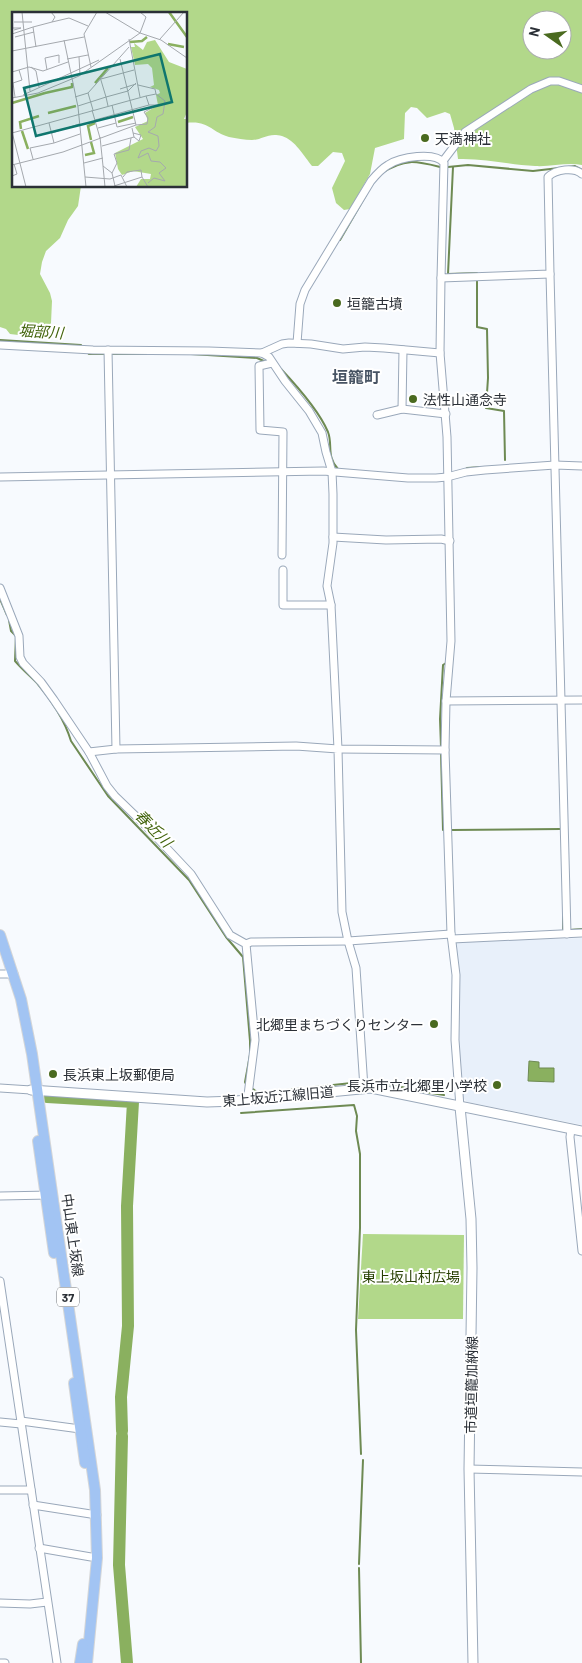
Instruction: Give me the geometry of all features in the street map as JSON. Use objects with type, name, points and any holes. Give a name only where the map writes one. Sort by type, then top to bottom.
[{"type":"main road","name":"中山東上坂線","points":[[0,935],[7,975],[34,1090],[80,1428],[94,1514],[80,1663]]},
{"type":"main road","name":"中山東上坂線","points":[[0,954],[7,975]]},
{"type":"main road","name":"中山東上坂線","points":[[49,1195],[87,1429],[94,1514],[96,1581],[87,1663]]},
{"type":"street","points":[[443,161],[465,132],[531,89],[550,81],[559,81],[582,89]]},
{"type":"street","points":[[297,343],[300,304],[306,290],[375,176],[390,163],[407,158],[421,156],[438,158],[443,161],[445,167],[440,353],[446,414],[451,641],[446,701],[445,750],[452,936],[456,975],[455,1040],[460,1107]]},
{"type":"street","points":[[567,934],[548,177],[552,173],[574,169],[582,174]]},
{"type":"street","points":[[441,278],[550,274]]},
{"type":"street","points":[[262,354],[282,344],[297,343],[344,350],[365,347],[440,353]]},
{"type":"street","points":[[0,344],[108,350],[209,351],[262,354],[268,357],[309,412],[322,433],[332,472],[333,537],[327,586],[332,605],[342,904],[348,941],[356,968],[364,1088]]},
{"type":"street","points":[[108,350],[116,749]]},
{"type":"street","points":[[402,350],[402,410]]},
{"type":"street","points":[[272,363],[259,366],[260,430],[283,432],[282,555]]},
{"type":"street","points":[[377,415],[402,410],[446,414]]},
{"type":"street","points":[[0,477],[332,472],[408,478],[447,477],[466,472],[554,462],[582,466]]},
{"type":"street","points":[[333,537],[386,540],[448,540]]},
{"type":"street","points":[[283,570],[283,605],[332,605]]},
{"type":"street","points":[[0,588],[19,636],[20,657],[23,663],[45,688],[89,752],[107,786],[191,874],[230,934],[246,944]]},
{"type":"street","points":[[446,701],[582,700]]},
{"type":"street","points":[[89,752],[116,749],[296,746],[338,749],[445,750]]},
{"type":"street","points":[[246,944],[252,942],[348,941],[582,933]]},
{"type":"street","points":[[246,944],[255,1040],[249,1099]]},
{"type":"street","points":[[0,1088],[34,1090]]},
{"type":"street","name":"東上坂近江線旧道","points":[[34,1090],[207,1102],[371,1088],[582,1131]]},
{"type":"street","name":"市道垣籠加納線","points":[[460,1107],[471,1220],[469,1469],[473,1663]]},
{"type":"street","points":[[571,1129],[570,1137],[582,1251]]},
{"type":"street","points":[[0,1196],[49,1195]]},
{"type":"street","points":[[0,1281],[3,1313],[57,1663]]},
{"type":"street","points":[[0,1422],[80,1428]]},
{"type":"street","points":[[469,1469],[582,1472]]},
{"type":"street","points":[[0,1490],[31,1490]]},
{"type":"street","points":[[33,1505],[94,1514]]},
{"type":"street","points":[[39,1548],[91,1557]]},
{"type":"street","points":[[0,1603],[30,1604],[47,1602]]},
{"type":"street","points":[[0,1663],[5,1663]]},
{"type":"shaded area","points":[[582,938],[582,1125],[467,1102],[463,1098],[459,1049],[460,1010],[456,942]]},
{"type":"shaded area","points":[[529,1061],[539,1062],[539,1068],[554,1068],[554,1082],[528,1081]]},
{"type":"green space","points":[[0,0],[582,0],[582,165],[535,166],[458,159],[450,114],[445,112],[427,118],[417,108],[411,107],[405,113],[404,139],[375,148],[370,174],[350,209],[344,210],[336,203],[332,188],[345,161],[342,153],[333,152],[318,166],[312,166],[295,145],[282,136],[273,135],[256,140],[243,139],[223,135],[200,123],[188,123],[188,12],[12,12],[12,188],[81,188],[78,206],[68,220],[60,238],[46,251],[42,262],[40,274],[52,301],[51,323],[40,333],[27,336],[10,334],[6,329],[0,327]]},
{"type":"green space","name":"東上坂山村広場","points":[[363,1234],[464,1235],[463,1319],[358,1319]]},
{"type":"waterway","points":[[382,173],[397,165],[411,162],[440,167]]},
{"type":"waterway","points":[[448,167],[468,165],[533,171],[559,168]]},
{"type":"waterway","points":[[568,167],[575,166],[582,170]]},
{"type":"waterway","points":[[453,167],[448,274],[477,273],[477,275]]},
{"type":"waterway","points":[[340,240],[366,195]]},
{"type":"waterway","points":[[477,280],[477,327],[487,329],[488,378],[486,408],[504,411],[505,460]]},
{"type":"waterway","name":"堀部川","points":[[0,340],[81,345]]},
{"type":"waterway","name":"堀部川","points":[[87,352],[89,354],[104,354]]},
{"type":"waterway","points":[[113,354],[191,354],[257,358],[266,362]]},
{"type":"waterway","points":[[281,369],[307,399],[324,424],[328,432],[332,460],[338,469]]},
{"type":"waterway","points":[[467,468],[482,467]]},
{"type":"waterway","name":"春近川","points":[[0,599],[7,615]]},
{"type":"waterway","name":"春近川","points":[[9,620],[11,631],[16,636],[15,661],[37,683],[52,703],[71,741],[108,796],[189,880],[226,937],[243,957],[250,1041],[246,1084]]},
{"type":"waterway","points":[[441,747],[440,719],[443,665],[446,663]]},
{"type":"waterway","points":[[441,753],[443,830]]},
{"type":"waterway","points":[[452,830],[561,829]]},
{"type":"waterway","points":[[563,899],[563,929]]},
{"type":"waterway","points":[[569,930],[582,929]]},
{"type":"waterway","name":"春近川","points":[[376,1081],[410,1089]]},
{"type":"waterway","name":"春近川","points":[[253,1089],[258,1093],[361,1082]]},
{"type":"waterway","name":"春近川","points":[[418,1091],[444,1095]]},
{"type":"waterway","points":[[47,1097],[133,1102],[127,1206],[128,1326],[121,1397],[122,1431]]},
{"type":"waterway","points":[[241,1113],[354,1105],[357,1116],[356,1131],[360,1154],[360,1228],[356,1330],[361,1454]]},
{"type":"waterway","points":[[122,1436],[119,1565],[127,1663]]},
{"type":"waterway","points":[[359,1564],[363,1460]]},
{"type":"waterway","points":[[359,1568],[361,1663]]},
{"type":"place","name":"天満神社","points":[[425,138]]},
{"type":"place","name":"垣籠古墳","points":[[337,303]]},
{"type":"place","name":"法性山通念寺","points":[[413,399]]},
{"type":"place","name":"北郷里まちづくりセンター","points":[[434,1024]]},
{"type":"place","name":"長浜東上坂郵便局","points":[[53,1074]]},
{"type":"place","name":"長浜市立北郷里小学校","points":[[497,1085]]},
{"type":"district","name":"垣籠町","points":[[356,376]]}]
